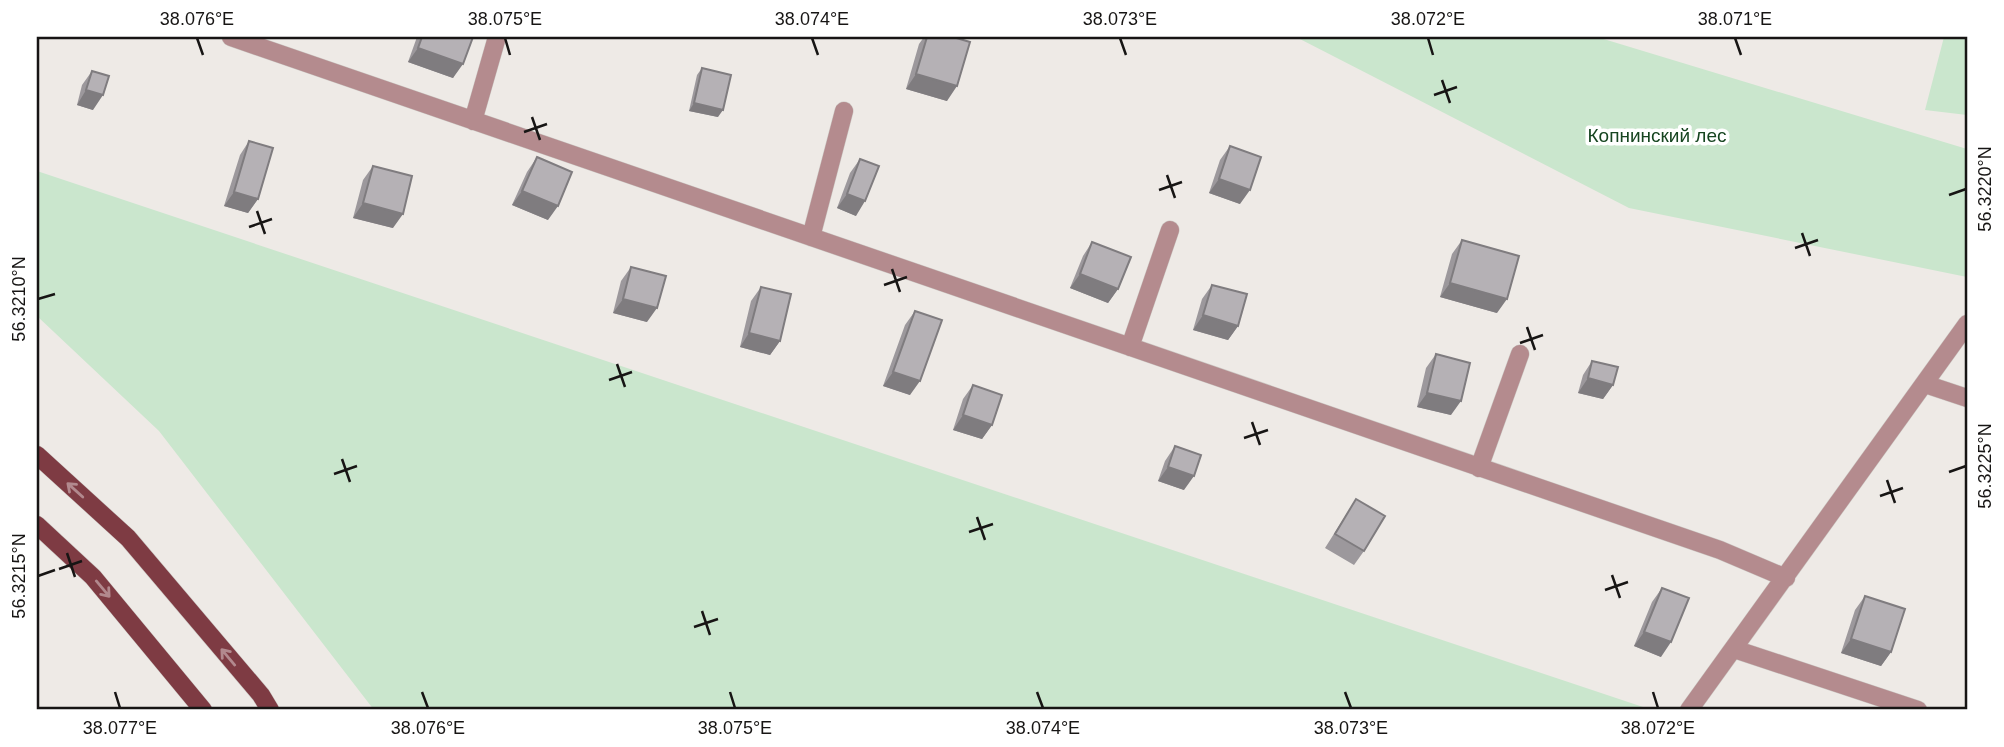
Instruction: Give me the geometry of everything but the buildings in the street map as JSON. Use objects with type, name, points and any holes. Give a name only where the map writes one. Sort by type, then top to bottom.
[{"type":"main road","points":[[37,455],[128,538],[261,695],[270,710]]},
{"type":"main road","points":[[37,525],[93,577],[203,710]]},
{"type":"street","points":[[231,37],[1720,550],[1786,578]]},
{"type":"street","points":[[473,121],[497,37]]},
{"type":"street","points":[[811,237],[844,111]]},
{"type":"street","points":[[1130,347],[1170,230]]},
{"type":"street","points":[[1689,710],[1967,324]]},
{"type":"street","points":[[1479,468],[1520,354]]},
{"type":"street","points":[[1925,384],[1967,398]]},
{"type":"street","points":[[1734,649],[1918,710]]},
{"type":"green space","name":"Копнинский лес","points":[[1296,37],[1597,37],[1967,149],[1967,277],[1629,208]]},
{"type":"green space","points":[[1944,37],[1967,37],[1967,115],[1925,110]]},
{"type":"green space","points":[[37,171],[1652,710],[374,710],[159,431],[37,316]]}]
